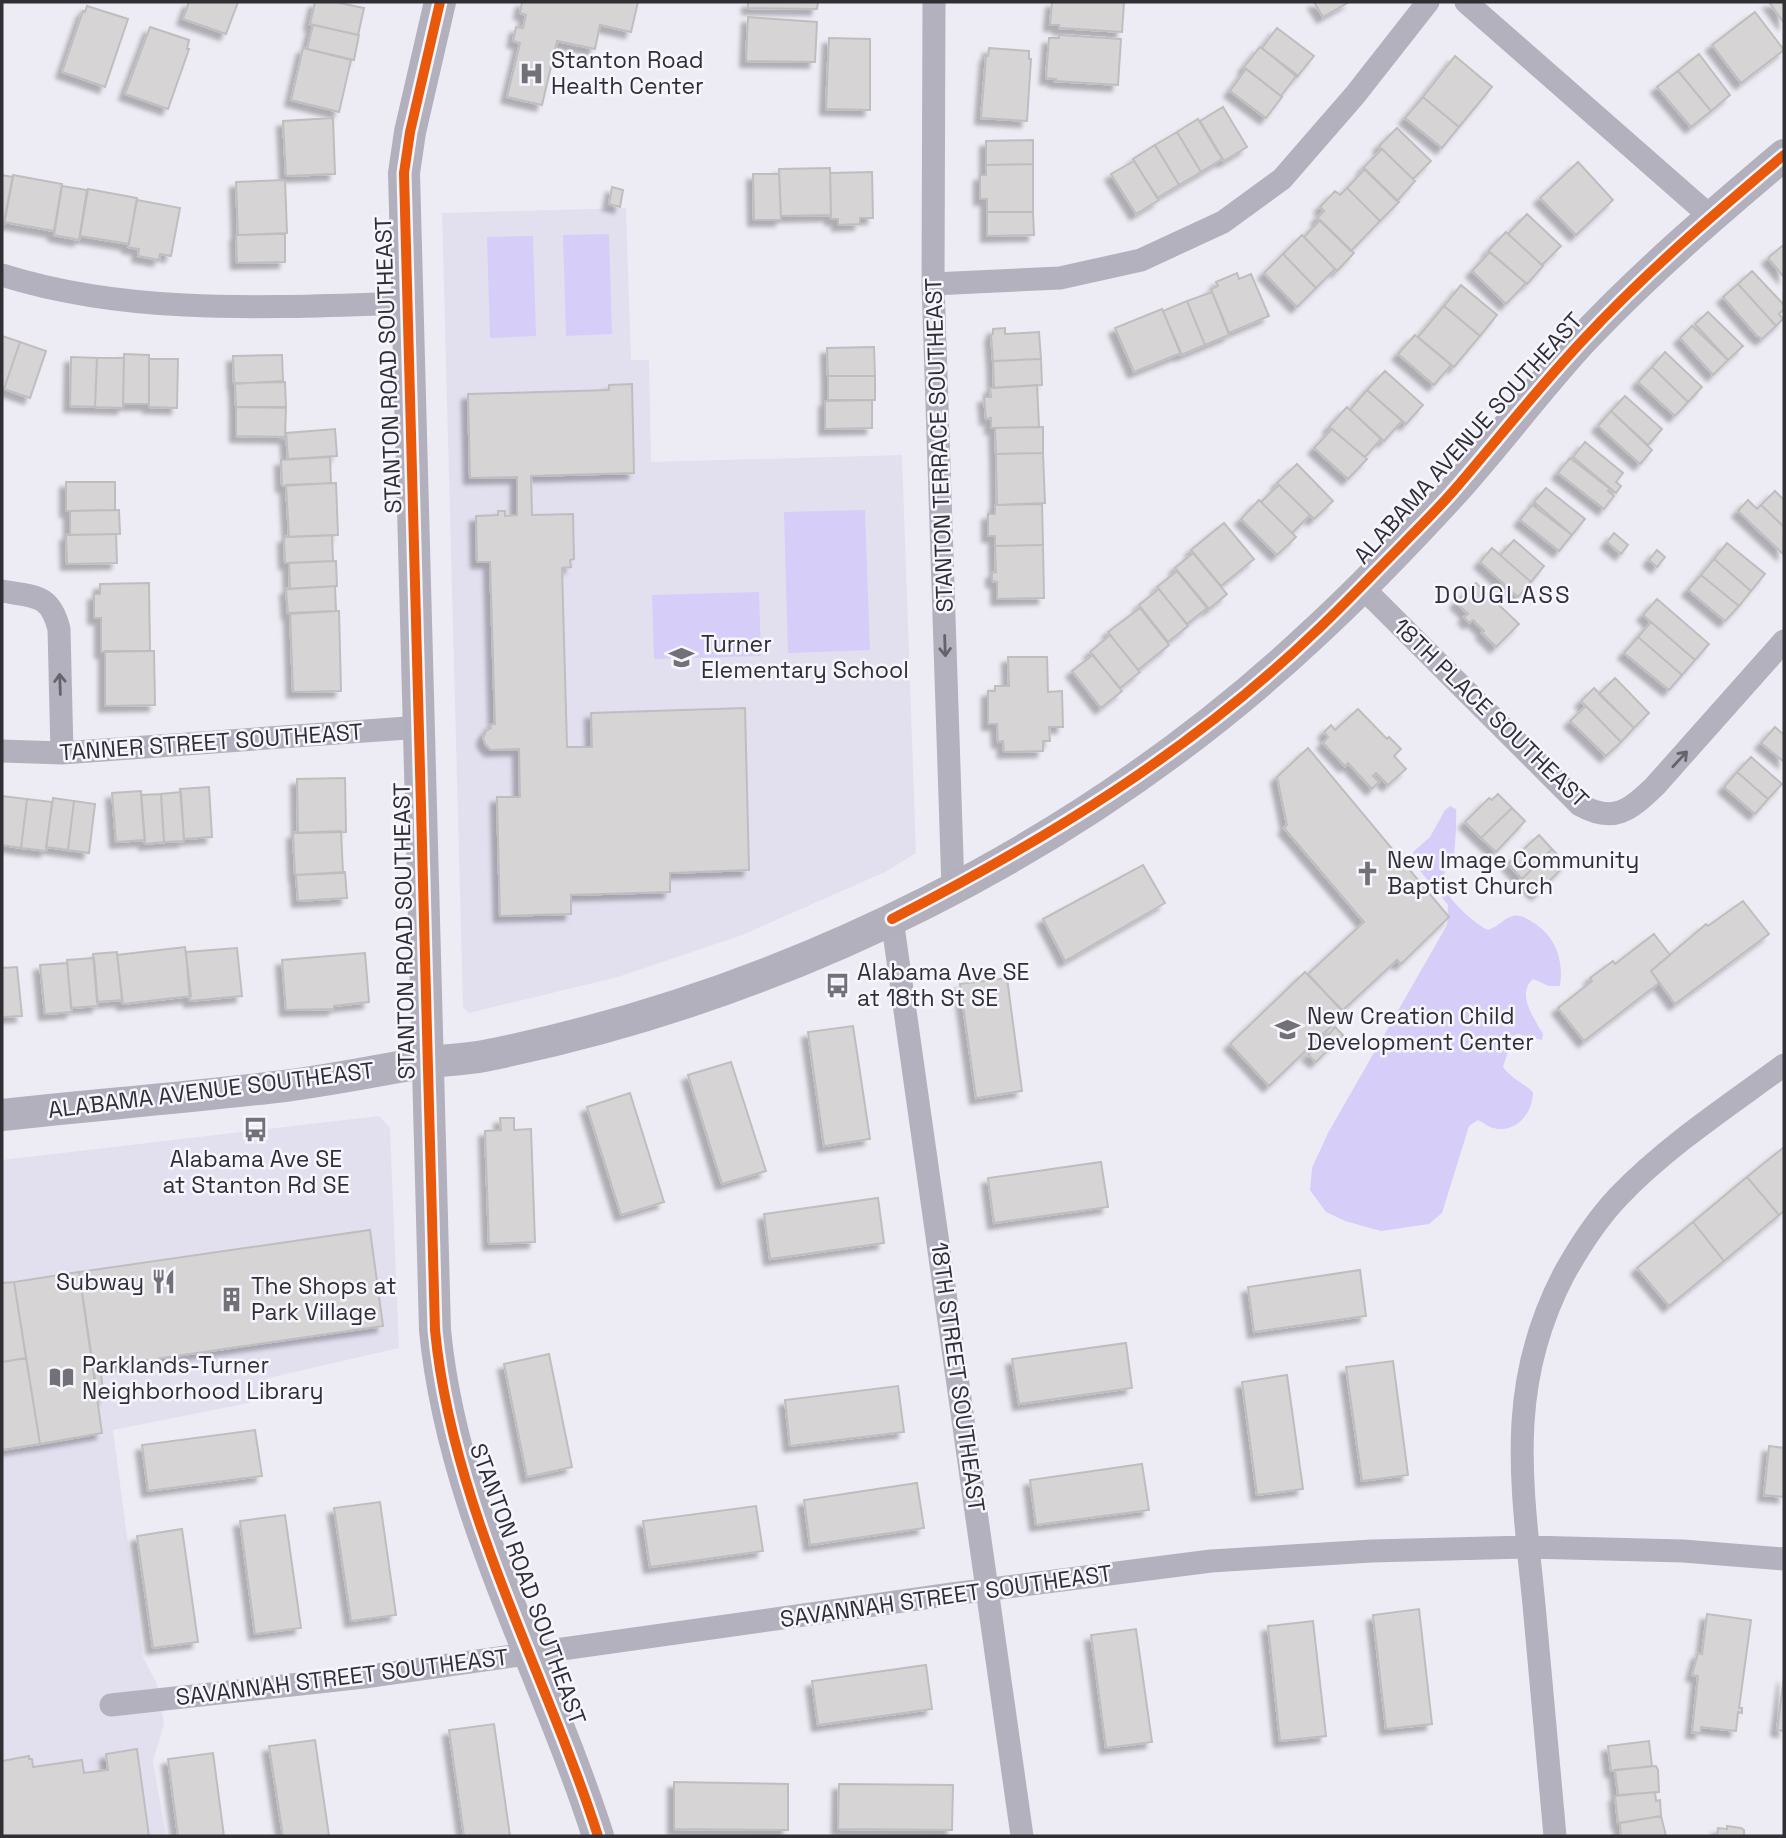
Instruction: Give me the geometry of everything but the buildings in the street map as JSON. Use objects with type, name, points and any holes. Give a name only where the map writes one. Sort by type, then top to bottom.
[{"type":"main road","name":"STANTON ROAD SOUTHEAST","points":[[440,2],[405,159],[434,1306],[449,1422],[468,1489],[598,1836]]},
{"type":"main road","name":"ALABAMA AVENUE SOUTHEAST","points":[[2,1115],[290,1085],[428,1062],[475,1058],[555,1040],[634,1019],[766,974],[892,919],[953,888],[1064,824],[1160,759],[1265,678],[1314,634],[1453,491],[1583,340],[1639,283],[1784,155]]},
{"type":"street","name":"STANTON TERRACE SOUTHEAST","points":[[934,2],[933,284],[953,888]]},
{"type":"street","points":[[933,284],[1060,278],[1141,260],[1223,222],[1282,179],[1355,95],[1427,2]]},
{"type":"street","points":[[1466,2],[1711,217]]},
{"type":"street","points":[[2,275],[72,292],[138,302],[290,308],[408,303]]},
{"type":"street","name":"18TH PLACE SOUTHEAST","points":[[1361,586],[1580,805],[1590,811],[1608,815],[1632,808],[1708,729],[1784,641]]},
{"type":"street","points":[[2,591],[38,598],[48,603],[55,612],[59,629],[62,753]]},
{"type":"street","name":"TANNER STREET SOUTHEAST","points":[[2,751],[62,753],[421,727]]},
{"type":"street","name":"18TH STREET SOUTHEAST","points":[[892,919],[1022,1836]]},
{"type":"street","points":[[1555,1836],[1521,1468],[1524,1399],[1534,1345],[1547,1309],[1573,1258],[1618,1197],[1648,1169],[1784,1065]]},
{"type":"street","name":"SAVANNAH STREET SOUTHEAST","points":[[111,1705],[364,1677],[988,1589],[1224,1560],[1372,1550],[1528,1547],[1683,1551],[1784,1559]]},
{"type":"shaded area","name":"Turner Elementary School","points":[[626,208],[631,360],[649,360],[651,462],[902,455],[916,853],[887,871],[742,935],[618,977],[469,1013],[463,1007],[442,213]]},
{"type":"shaded area","points":[[609,234],[612,334],[566,336],[563,235]]},
{"type":"shaded area","points":[[533,236],[536,336],[490,338],[487,237]]},
{"type":"shaded area","points":[[865,510],[870,650],[788,653],[784,512]]},
{"type":"shaded area","points":[[759,592],[761,656],[654,659],[652,595]]},
{"type":"shaded area","points":[[1450,806],[1456,809],[1456,817],[1454,855],[1444,868],[1449,896],[1465,913],[1488,930],[1516,916],[1527,918],[1542,929],[1557,950],[1561,968],[1560,986],[1549,986],[1533,979],[1528,985],[1526,999],[1543,1034],[1542,1040],[1518,1034],[1513,1036],[1503,1067],[1533,1092],[1530,1107],[1522,1120],[1509,1128],[1501,1129],[1489,1127],[1478,1120],[1469,1126],[1442,1213],[1429,1224],[1381,1231],[1345,1221],[1326,1212],[1310,1190],[1312,1168],[1328,1133],[1447,925],[1448,905],[1417,867],[1413,852],[1430,837]]},
{"type":"shaded area","points":[[379,1116],[390,1128],[399,1348],[268,1378],[249,1403],[113,1430],[143,1657],[157,1684],[164,1724],[153,1761],[166,1836],[2,1836],[2,1160]]},
{"type":"cycle path","points":[[440,2],[410,132],[404,173],[435,1330],[445,1396],[460,1461],[480,1524],[598,1836]]},
{"type":"cycle path","points":[[892,919],[1005,858],[1114,791],[1217,717],[1266,676],[1314,633],[1441,504],[1607,315],[1680,244],[1784,155]]},
{"type":"place","name":"Stanton Road Health Center","points":[[531,73]]},
{"type":"place","name":"Turner Elementary School","points":[[681,657]]},
{"type":"place","name":"New Image Community Baptist Church","points":[[1367,873]]},
{"type":"place","name":"Alabama Ave SE at 18th St SE","points":[[837,985]]},
{"type":"place","name":"New Creation Child Development Center","points":[[1287,1029]]},
{"type":"place","name":"Alabama Ave SE at Stanton Rd SE","points":[[256,1129]]},
{"type":"place","name":"Subway","points":[[164,1282]]},
{"type":"place","name":"The Shops at Park Village","points":[[231,1299]]},
{"type":"place","name":"Parklands-Turner Neighborhood Library","points":[[62,1378]]},
{"type":"district","name":"DOUGLASS","points":[[1503,594]]}]
